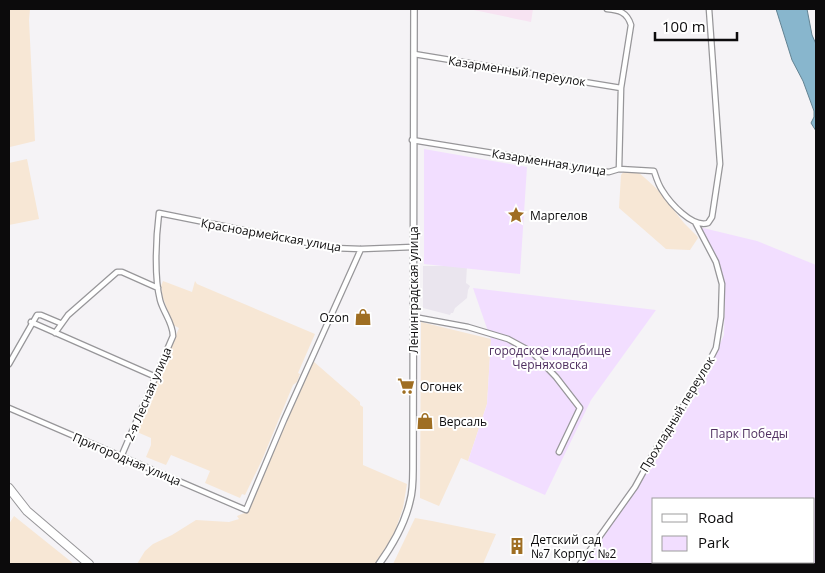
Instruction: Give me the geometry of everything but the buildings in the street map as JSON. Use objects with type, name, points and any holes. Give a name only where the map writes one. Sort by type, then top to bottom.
[{"type":"main road","points":[[9,488],[27,511],[89,564]]},
{"type":"street","name":"Ленинградская улица","points":[[379,564],[395,538],[411,500],[414,469],[412,140],[414,9]]},
{"type":"street","name":"Казарменная улица","points":[[412,140],[601,172],[613,172],[620,169],[621,88],[631,25],[626,14],[621,11],[607,9]]},
{"type":"street","points":[[620,169],[654,171],[662,191],[681,212],[695,222],[704,224],[708,223],[712,217],[720,164],[708,9]]},
{"type":"street","name":"Казарменный переулок","points":[[414,54],[621,88]]},
{"type":"street","name":"Красноармейская улица","points":[[159,214],[333,248],[361,249],[413,246]]},
{"type":"street","name":"2-я Лесная улица","points":[[122,456],[173,333],[160,303],[158,288],[157,240],[159,214]]},
{"type":"street","name":"Прохладный переулок","points":[[580,564],[635,486],[657,447],[698,383],[716,348],[722,317],[722,284],[716,262],[695,222]]},
{"type":"street","name":"Пригородная улица","points":[[9,408],[246,510],[284,420],[361,249]]},
{"type":"street","points":[[55,333],[60,323],[117,272],[122,272],[158,288]]},
{"type":"street","points":[[9,364],[31,322],[39,314],[60,323]]},
{"type":"street","points":[[414,317],[468,327],[508,339],[532,352],[556,377],[580,408],[559,452]]},
{"type":"street","points":[[31,322],[156,377]]},
{"type":"shaded area","points":[[9,9],[30,9],[35,141],[10,147],[9,124]]},
{"type":"shaded area","points":[[469,9],[533,9],[531,22]]},
{"type":"shaded area","points":[[27,159],[39,219],[9,225],[9,163]]},
{"type":"shaded area","points":[[624,171],[639,173],[645,178],[657,189],[697,236],[698,238],[690,250],[666,249],[619,208],[621,175]]},
{"type":"shaded area","points":[[423,266],[467,266],[466,283],[470,286],[467,298],[450,315],[423,308]]},
{"type":"shaded area","points":[[163,281],[192,292],[195,281],[197,284],[315,334],[298,373],[300,374],[297,382],[293,385],[262,460],[245,495],[242,494],[240,498],[205,483],[210,471],[171,455],[166,465],[146,457],[151,445],[151,438],[137,432],[138,429],[136,428],[144,410],[143,408],[146,406],[179,328],[173,325],[163,298],[161,286]]},
{"type":"shaded area","points":[[421,322],[491,339],[487,404],[468,461],[461,458],[439,506],[420,498]]},
{"type":"shaded area","points":[[313,361],[360,402],[360,405],[363,407],[363,465],[407,484],[403,508],[394,534],[375,564],[137,564],[145,551],[153,544],[196,520],[229,522],[239,519],[237,516],[247,512]]},
{"type":"shaded area","points":[[14,516],[74,564],[9,564],[9,524]]},
{"type":"shaded area","points":[[415,518],[496,534],[483,564],[393,564]]},
{"type":"green space","points":[[424,149],[527,167],[520,274],[424,264]]},
{"type":"green space","name":"Парк Победы","points":[[699,227],[757,241],[816,265],[816,564],[586,564],[686,411],[704,379],[724,335],[725,289],[716,259]]},
{"type":"green space","name":"городское кладбище Черняховска","points":[[473,288],[656,310],[591,400],[545,495],[468,461],[487,404],[491,340]]},
{"type":"water","points":[[776,9],[807,9],[812,35],[816,44],[816,131],[811,123],[814,111],[803,81],[792,60]]},
{"type":"place","name":"Маргелов","points":[[516,215]]},
{"type":"place","name":"Ozon","points":[[363,317]]},
{"type":"place","name":"Огонек","points":[[406,386]]},
{"type":"place","name":"Версаль","points":[[425,421]]},
{"type":"place","name":"Детский сад №7 Корпус №2","points":[[517,546]]}]
